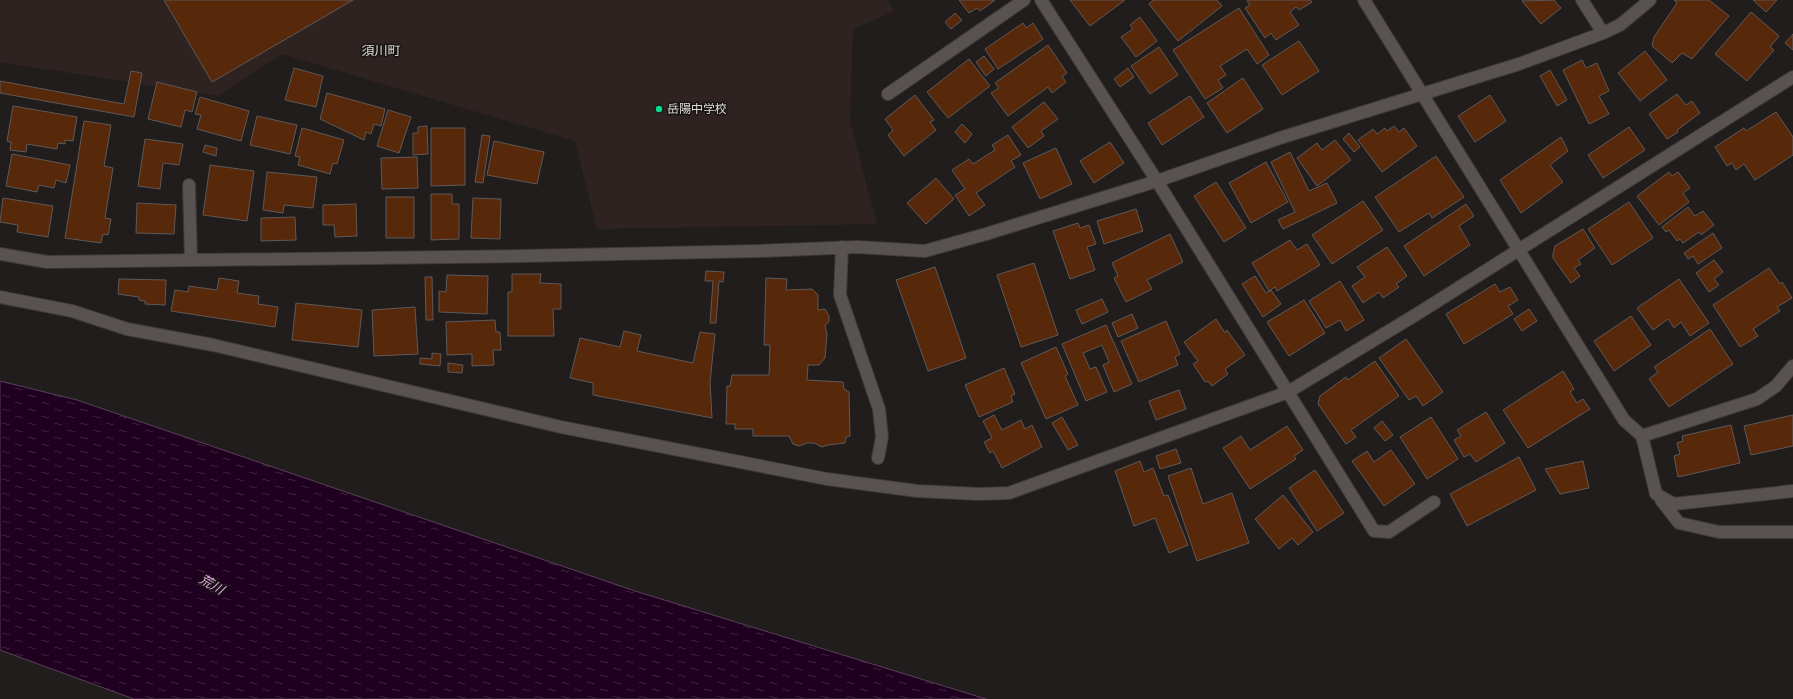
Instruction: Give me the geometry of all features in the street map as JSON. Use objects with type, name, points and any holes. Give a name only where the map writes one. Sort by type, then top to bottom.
[{"type":"street","points":[[888,94],[1024,0]]},
{"type":"street","points":[[1041,0],[1157,181],[1374,531],[1389,532],[1434,502]]},
{"type":"street","points":[[1364,0],[1624,420],[1642,436],[1656,494],[1679,522],[1719,532],[1793,532]]},
{"type":"street","points":[[1582,0],[1603,34]]},
{"type":"street","points":[[0,254],[47,262],[522,256],[759,251],[842,247],[925,251],[986,234],[1157,181],[1280,138],[1519,64],[1603,34],[1620,25],[1650,0]]},
{"type":"street","points":[[0,297],[72,311],[127,329],[213,345],[561,427],[827,478],[917,491],[979,494],[1009,493],[1288,392],[1417,314],[1793,77]]},
{"type":"street","points":[[189,185],[192,260]]},
{"type":"street","points":[[842,247],[840,295],[879,410],[882,437],[878,458]]},
{"type":"street","points":[[1642,436],[1757,399],[1776,386],[1793,366]]},
{"type":"street","points":[[1656,494],[1674,504],[1793,491]]},
{"type":"shaded area","name":"岳陽中学校","points":[[0,0],[887,0],[895,11],[853,29],[850,122],[877,224],[597,229],[575,141],[282,54],[218,96],[0,62]]},
{"type":"water","name":"荒川","points":[[0,381],[77,400],[635,591],[986,699],[134,699],[0,650]]},
{"type":"building","points":[[164,0],[353,0],[212,82]]},
{"type":"building","points":[[959,0],[995,0],[980,11],[977,8],[969,13]]},
{"type":"building","points":[[1070,0],[1125,0],[1090,26]]},
{"type":"building","points":[[1153,0],[1217,0],[1222,6],[1178,41],[1149,4]]},
{"type":"building","points":[[1310,0],[1312,2],[1299,10],[1296,7],[1290,12],[1299,25],[1276,40],[1271,33],[1265,38],[1245,8],[1250,5],[1247,1]]},
{"type":"building","points":[[1554,0],[1561,8],[1541,24],[1522,1]]},
{"type":"building","points":[[1674,0],[1709,0],[1729,16],[1692,59],[1682,53],[1672,63],[1652,46],[1654,37],[1677,3]]},
{"type":"building","points":[[1753,0],[1777,0],[1766,12]]},
{"type":"building","points":[[1239,8],[1269,55],[1257,64],[1247,49],[1220,66],[1226,75],[1218,80],[1223,88],[1205,99],[1173,50]]},
{"type":"building","points":[[1751,12],[1779,36],[1770,47],[1774,50],[1747,81],[1715,54]]},
{"type":"building","points":[[955,13],[962,20],[951,29],[945,22]]},
{"type":"building","points":[[1140,17],[1157,41],[1136,57],[1121,37],[1133,29],[1130,25]]},
{"type":"building","points":[[1023,23],[1026,28],[1033,23],[1043,39],[998,69],[985,49]]},
{"type":"building","points":[[1793,34],[1793,50],[1785,43]]},
{"type":"building","points":[[1299,41],[1319,71],[1282,95],[1262,65]]},
{"type":"building","points":[[1048,45],[1067,73],[1062,76],[1066,82],[1052,93],[1048,87],[1008,116],[991,93],[999,88],[995,83]]},
{"type":"building","points":[[1159,47],[1178,75],[1150,94],[1131,66]]},
{"type":"building","points":[[1645,51],[1667,80],[1640,101],[1618,73]]},
{"type":"building","points":[[984,56],[994,69],[986,76],[976,62]]},
{"type":"building","points":[[969,59],[990,86],[948,118],[927,92]]},
{"type":"building","points":[[1582,60],[1586,68],[1597,63],[1609,91],[1599,96],[1609,114],[1589,124],[1563,70]]},
{"type":"building","points":[[294,68],[323,76],[316,107],[285,100]]},
{"type":"building","points":[[1128,68],[1134,77],[1120,87],[1114,79]]},
{"type":"building","points":[[1550,70],[1567,100],[1557,106],[1540,76]]},
{"type":"building","points":[[131,71],[142,73],[134,117],[0,93],[0,81],[124,104]]},
{"type":"building","points":[[1243,78],[1263,109],[1227,133],[1207,103]]},
{"type":"building","points":[[157,82],[197,92],[192,112],[185,110],[181,127],[148,119]]},
{"type":"building","points":[[327,93],[385,109],[381,126],[374,124],[371,134],[366,132],[364,140],[320,119]]},
{"type":"building","points":[[1677,94],[1686,105],[1692,101],[1700,113],[1677,130],[1678,132],[1667,139],[1649,114]]},
{"type":"building","points":[[915,95],[934,120],[930,122],[936,130],[904,156],[888,135],[893,130],[885,119]]},
{"type":"building","points":[[1490,95],[1506,121],[1475,142],[1458,116]]},
{"type":"building","points":[[1190,96],[1204,117],[1162,145],[1148,123]]},
{"type":"building","points":[[200,97],[249,111],[241,141],[197,129],[201,115],[195,114]]},
{"type":"building","points":[[1044,102],[1058,119],[1041,131],[1044,136],[1028,148],[1012,127]]},
{"type":"building","points":[[13,106],[77,117],[73,141],[65,140],[65,144],[58,143],[57,149],[27,144],[26,152],[10,150],[11,142],[7,141]]},
{"type":"building","points":[[388,110],[411,117],[399,153],[377,146]]},
{"type":"building","points":[[1776,112],[1793,137],[1793,155],[1755,180],[1744,164],[1736,170],[1732,163],[1727,166],[1715,147],[1744,128],[1746,131]]},
{"type":"building","points":[[257,116],[297,125],[290,154],[250,145]]},
{"type":"building","points":[[84,121],[111,125],[104,166],[113,168],[105,218],[111,219],[108,235],[103,234],[101,243],[65,238]]},
{"type":"building","points":[[962,124],[972,134],[965,143],[955,132]]},
{"type":"building","points":[[427,126],[428,154],[413,155],[413,133],[418,133],[418,127]]},
{"type":"building","points":[[1394,126],[1399,132],[1404,128],[1417,146],[1382,172],[1358,140],[1373,129],[1377,134],[1385,128],[1387,131]]},
{"type":"building","points":[[1629,127],[1645,150],[1603,178],[1588,155]]},
{"type":"building","points":[[302,128],[344,140],[337,164],[333,163],[330,174],[298,165],[300,157],[295,156]]},
{"type":"building","points":[[431,128],[465,128],[465,185],[431,186]]},
{"type":"building","points":[[1349,133],[1360,147],[1354,152],[1343,139]]},
{"type":"building","points":[[482,135],[490,136],[483,183],[475,182]]},
{"type":"building","points":[[1008,135],[1021,155],[1011,161],[1015,167],[976,193],[985,205],[969,216],[955,195],[965,189],[952,170],[969,159],[973,164],[995,150],[992,145]]},
{"type":"building","points":[[1561,137],[1568,151],[1550,165],[1563,182],[1521,213],[1500,180]]},
{"type":"building","points":[[145,139],[183,144],[179,165],[163,163],[160,189],[138,186]]},
{"type":"building","points":[[1335,140],[1351,160],[1317,186],[1297,158],[1317,143],[1322,150]]},
{"type":"building","points":[[494,141],[544,152],[537,184],[487,175]]},
{"type":"building","points":[[1110,142],[1124,163],[1094,183],[1080,161]]},
{"type":"building","points":[[205,145],[217,148],[216,156],[203,152]]},
{"type":"building","points":[[1056,148],[1072,184],[1040,199],[1023,163]]},
{"type":"building","points":[[1290,152],[1309,191],[1327,183],[1337,203],[1283,229],[1278,220],[1295,212],[1271,162]]},
{"type":"building","points":[[12,154],[70,165],[66,183],[56,180],[54,188],[39,185],[37,192],[6,186]]},
{"type":"building","points":[[1436,156],[1464,197],[1432,218],[1429,213],[1399,232],[1375,197]]},
{"type":"building","points":[[417,157],[418,188],[382,189],[381,158]]},
{"type":"building","points":[[1266,162],[1288,202],[1251,223],[1229,183]]},
{"type":"building","points":[[210,165],[254,171],[247,221],[203,215]]},
{"type":"building","points":[[267,172],[317,177],[313,208],[284,205],[283,213],[263,210]]},
{"type":"building","points":[[1669,172],[1672,176],[1678,172],[1690,188],[1683,193],[1689,202],[1659,225],[1637,196]]},
{"type":"building","points":[[936,178],[954,199],[926,224],[907,203]]},
{"type":"building","points":[[1216,182],[1246,228],[1224,242],[1194,196]]},
{"type":"building","points":[[431,194],[452,194],[452,204],[459,204],[459,239],[431,240]]},
{"type":"building","points":[[386,197],[414,197],[414,238],[386,238]]},
{"type":"building","points":[[3,198],[53,206],[48,237],[17,232],[18,225],[0,222]]},
{"type":"building","points":[[473,198],[501,199],[500,239],[471,238]]},
{"type":"building","points":[[1363,201],[1383,230],[1332,264],[1312,235]]},
{"type":"building","points":[[1629,202],[1653,238],[1612,265],[1588,229]]},
{"type":"building","points":[[137,203],[176,205],[174,234],[136,233]]},
{"type":"building","points":[[356,204],[357,236],[335,237],[334,225],[323,225],[323,205]]},
{"type":"building","points":[[1466,204],[1474,216],[1459,226],[1470,245],[1424,276],[1404,246]]},
{"type":"building","points":[[1688,207],[1695,216],[1703,211],[1714,225],[1701,235],[1699,232],[1683,243],[1680,239],[1677,241],[1669,230],[1666,232],[1662,227]]},
{"type":"building","points":[[1136,209],[1143,231],[1104,244],[1097,221]]},
{"type":"building","points":[[295,217],[296,240],[261,241],[261,218]]},
{"type":"building","points":[[1078,223],[1080,228],[1089,225],[1096,244],[1087,247],[1095,270],[1070,279],[1053,231]]},
{"type":"building","points":[[1583,229],[1595,248],[1578,260],[1581,264],[1574,268],[1580,276],[1571,283],[1553,258],[1553,254],[1555,246]]},
{"type":"building","points":[[1713,233],[1722,248],[1698,264],[1693,256],[1688,259],[1684,253]]},
{"type":"building","points":[[1170,234],[1183,262],[1147,280],[1152,289],[1126,302],[1114,278],[1118,276],[1112,263]]},
{"type":"building","points":[[1290,240],[1297,250],[1307,244],[1320,265],[1277,291],[1275,287],[1269,291],[1252,263]]},
{"type":"building","points":[[1387,247],[1407,276],[1396,284],[1399,287],[1383,298],[1379,292],[1363,303],[1352,286],[1365,277],[1357,267]]},
{"type":"building","points":[[1714,260],[1723,272],[1714,279],[1719,285],[1709,292],[1696,273]]},
{"type":"building","points":[[1034,263],[1058,335],[1021,347],[997,275]]},
{"type":"building","points":[[935,267],[966,358],[928,371],[896,280]]},
{"type":"building","points":[[1769,268],[1780,284],[1782,282],[1792,298],[1777,307],[1780,311],[1753,329],[1758,336],[1740,347],[1713,305]]},
{"type":"building","points":[[706,271],[724,272],[723,282],[719,281],[716,323],[710,323],[713,281],[705,281]]},
{"type":"building","points":[[512,274],[541,274],[540,283],[561,284],[561,309],[553,309],[554,336],[508,336],[508,292],[512,292]]},
{"type":"building","points":[[447,275],[488,276],[487,314],[439,312],[439,291],[446,292]]},
{"type":"building","points":[[1255,276],[1266,293],[1271,290],[1281,304],[1263,317],[1242,284]]},
{"type":"building","points":[[425,277],[432,277],[433,320],[426,320]]},
{"type":"building","points":[[219,278],[239,281],[237,293],[259,296],[258,304],[278,307],[275,327],[171,311],[175,290],[188,292],[189,286],[217,290]]},
{"type":"building","points":[[766,278],[787,279],[786,290],[812,289],[818,295],[818,310],[825,309],[829,316],[829,321],[825,326],[827,334],[825,358],[819,365],[808,365],[807,380],[843,382],[844,389],[849,392],[850,436],[846,437],[845,443],[822,447],[814,443],[807,443],[799,446],[793,444],[789,436],[753,436],[753,429],[735,429],[735,424],[726,424],[727,386],[730,386],[732,375],[769,375],[770,345],[764,345]]},
{"type":"building","points":[[119,279],[166,280],[165,305],[145,304],[145,301],[139,300],[139,297],[118,294]]},
{"type":"building","points":[[1679,279],[1709,323],[1690,336],[1681,322],[1674,328],[1668,319],[1653,330],[1637,308]]},
{"type":"building","points":[[1340,281],[1364,320],[1346,331],[1340,320],[1326,328],[1309,301]]},
{"type":"building","points":[[1495,284],[1500,292],[1510,287],[1518,300],[1508,306],[1513,314],[1464,344],[1446,314]]},
{"type":"building","points":[[1102,299],[1108,312],[1082,324],[1076,310]]},
{"type":"building","points":[[1304,300],[1325,333],[1289,356],[1267,322]]},
{"type":"building","points":[[296,303],[362,310],[358,347],[292,340]]},
{"type":"building","points":[[415,307],[418,354],[374,356],[372,310]]},
{"type":"building","points":[[1529,309],[1537,321],[1522,331],[1514,319]]},
{"type":"building","points":[[1132,314],[1138,328],[1118,337],[1112,323]]},
{"type":"building","points":[[1631,316],[1651,345],[1614,371],[1594,341]]},
{"type":"building","points":[[1216,319],[1225,333],[1227,330],[1245,355],[1225,369],[1228,374],[1212,386],[1208,381],[1205,382],[1193,364],[1198,361],[1184,342]]},
{"type":"building","points":[[495,320],[496,332],[500,332],[501,350],[493,350],[494,365],[472,366],[472,354],[447,355],[446,322]]},
{"type":"building","points":[[1166,321],[1180,354],[1175,357],[1178,365],[1139,382],[1121,341]]},
{"type":"building","points":[[1106,325],[1132,384],[1114,392],[1103,365],[1109,362],[1102,345],[1083,353],[1090,369],[1096,367],[1107,392],[1086,401],[1062,344]]},
{"type":"building","points":[[1710,329],[1733,364],[1669,407],[1649,379],[1658,372],[1654,367]]},
{"type":"building","points":[[624,331],[641,335],[637,351],[693,363],[700,332],[715,334],[710,382],[712,418],[593,395],[593,383],[570,378],[580,338],[620,347]]},
{"type":"building","points":[[1406,339],[1443,392],[1423,406],[1416,396],[1409,400],[1379,358]]},
{"type":"building","points":[[1056,347],[1068,374],[1065,376],[1078,405],[1046,419],[1021,363]]},
{"type":"building","points":[[432,353],[441,354],[440,366],[420,364],[420,358],[432,359]]},
{"type":"building","points":[[1375,361],[1399,396],[1351,430],[1356,437],[1346,444],[1318,404],[1320,396],[1346,377],[1348,380]]},
{"type":"building","points":[[448,363],[463,365],[462,373],[448,372]]},
{"type":"building","points":[[1004,368],[1015,394],[1011,396],[1013,402],[979,417],[965,385]]},
{"type":"building","points":[[1563,371],[1574,389],[1570,392],[1577,403],[1583,399],[1590,409],[1528,448],[1503,410]]},
{"type":"building","points":[[1179,390],[1186,409],[1156,420],[1149,401]]},
{"type":"building","points":[[1486,412],[1505,443],[1476,462],[1470,454],[1464,457],[1454,440],[1461,436],[1457,430]]},
{"type":"building","points":[[994,415],[1002,430],[1021,420],[1025,429],[1032,425],[1042,447],[1002,468],[993,451],[990,453],[984,442],[992,438],[983,421]]},
{"type":"building","points":[[1793,415],[1793,446],[1751,455],[1744,426]]},
{"type":"building","points":[[1062,417],[1078,445],[1068,450],[1052,423]]},
{"type":"building","points":[[1431,417],[1458,459],[1427,479],[1400,437]]},
{"type":"building","points":[[1382,421],[1393,435],[1385,441],[1374,428]]},
{"type":"building","points":[[1731,425],[1740,463],[1678,477],[1674,456],[1680,454],[1677,443],[1683,441],[1682,436]]},
{"type":"building","points":[[1287,426],[1303,450],[1294,456],[1296,459],[1250,489],[1223,448],[1241,436],[1250,450]]},
{"type":"building","points":[[1176,449],[1181,463],[1160,469],[1156,456]]},
{"type":"building","points":[[1391,450],[1415,484],[1384,506],[1352,461],[1367,451],[1374,462]]},
{"type":"building","points":[[1519,457],[1536,490],[1467,526],[1450,494]]},
{"type":"building","points":[[1140,461],[1144,472],[1153,468],[1164,496],[1168,495],[1188,545],[1169,553],[1155,518],[1134,526],[1115,471]]},
{"type":"building","points":[[1583,461],[1589,488],[1560,494],[1545,469]]},
{"type":"building","points":[[1191,468],[1203,504],[1232,493],[1249,543],[1197,561],[1168,476]]},
{"type":"building","points":[[1315,470],[1344,513],[1317,531],[1289,488]]},
{"type":"building","points":[[1283,495],[1313,532],[1298,545],[1292,538],[1279,549],[1255,519]]},
{"type":"place","name":"岳陽中学校","points":[[659,109]]},
{"type":"district","name":"須川町","points":[[381,50]]}]
